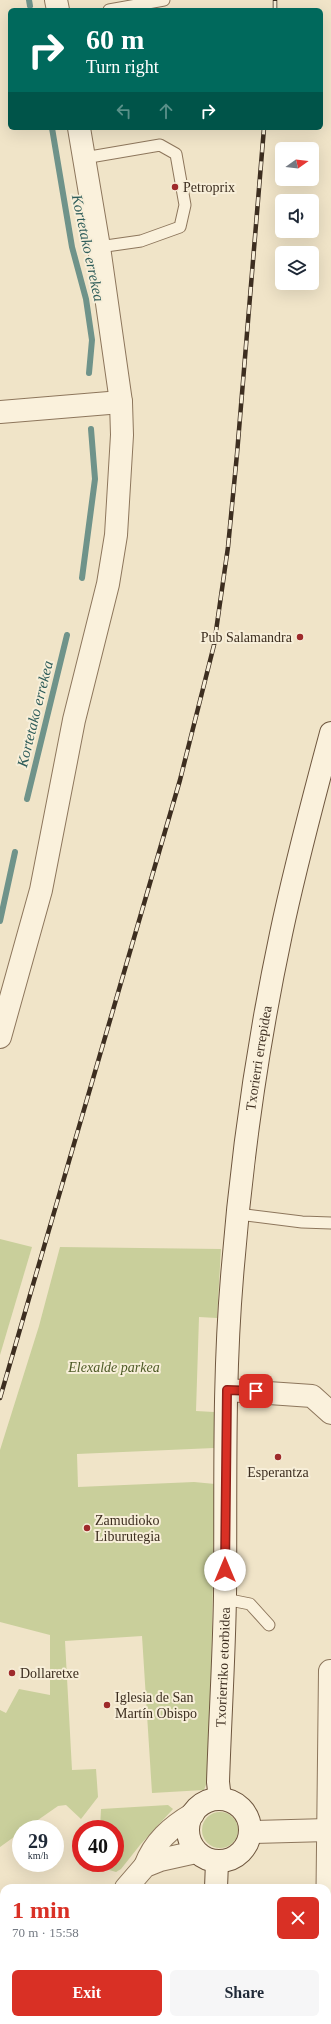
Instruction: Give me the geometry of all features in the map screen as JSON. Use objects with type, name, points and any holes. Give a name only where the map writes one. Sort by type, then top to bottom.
[{"type":"street","points":[[0,1037],[41,890],[74,720],[108,584],[116,535],[122,435],[121,402],[99,247],[78,130]]},
{"type":"street","points":[[0,412],[121,402]]},
{"type":"street","name":"Txorierri errepidea","points":[[227,1390],[232,1279],[250,1108],[280,935],[331,733]]},
{"type":"street","points":[[227,1390],[312,1396],[331,1413]]},
{"type":"street","name":"Txorierriko etorbidea","points":[[220,1799],[218,1782],[225,1599],[227,1390]]},
{"type":"street","points":[[327,1884],[330,1671]]},
{"type":"street","points":[[220,1799],[229,1801],[238,1806],[245,1813],[250,1832],[248,1841],[240,1853],[227,1860],[217,1862],[209,1860],[196,1852],[191,1841],[189,1822],[193,1814],[200,1806],[210,1801],[220,1799]]},
{"type":"street","points":[[129,1884],[145,1866],[156,1843],[178,1823],[193,1814]]},
{"type":"street","points":[[250,1832],[328,1830]]},
{"type":"street","points":[[145,1866],[160,1860],[196,1852]]},
{"type":"street","points":[[216,1884],[217,1862]]},
{"type":"lane","points":[[120,8],[164,0]]},
{"type":"lane","points":[[84,158],[160,145],[176,154],[185,205],[180,227],[141,241],[99,247]]},
{"type":"lane","points":[[238,1214],[302,1222],[331,1223]]},
{"type":"lane","points":[[225,1599],[250,1604],[269,1625]]},
{"type":"green space","points":[[0,1239],[32,1247],[0,1355]]},
{"type":"green space","name":"Elexalde parkea","points":[[60,1247],[221,1249],[217,1318],[199,1317],[196,1411],[214,1412],[214,1448],[77,1454],[78,1487],[194,1482],[215,1484],[209,1777],[204,1790],[152,1793],[142,1636],[65,1641],[72,1770],[96,1769],[98,1797],[81,1819],[66,1805],[58,1806],[38,1820],[12,1820],[12,1838],[0,1847],[0,1710],[6,1713],[19,1689],[50,1695],[50,1635],[0,1622],[0,1450],[39,1326]]},
{"type":"green space","points":[[168,1805],[173,1809],[140,1845],[124,1865],[124,1820],[100,1820],[101,1809]]},
{"type":"green space","points":[[223,1812],[233,1817],[237,1823],[237,1837],[233,1843],[227,1847],[217,1848],[207,1843],[203,1837],[202,1827],[207,1817],[213,1813]]},
{"type":"waterway","name":"Kortetako errekea","points":[[29,0],[30,6]]},
{"type":"waterway","name":"Kortetako errekea","points":[[52,130],[72,247],[86,299],[92,340],[89,373]]},
{"type":"waterway","name":"Kortetako errekea","points":[[82,578],[95,479],[91,429]]},
{"type":"waterway","name":"Kortetako errekea","points":[[27,799],[67,635]]},
{"type":"waterway","name":"Kortetako errekea","points":[[0,921],[15,852]]},
{"type":"railway","points":[[275,0],[275,8]]},
{"type":"railway","points":[[0,1398],[180,780],[214,645],[228,547],[237,454],[264,130]]},
{"type":"place","name":"Petroprix","points":[[175,187]]},
{"type":"place","name":"Pub Salamandra","points":[[300,637]]},
{"type":"place","name":"Esperantza","points":[[278,1457]]},
{"type":"place","name":"Zamudioko Liburutegia","points":[[87,1528]]},
{"type":"place","name":"Dollaretxe","points":[[12,1673]]},
{"type":"place","name":"Iglesia de San Martín Obispo","points":[[107,1705]]},
{"type":"route","points":[[225,1570],[227,1390],[256,1391]]}]
